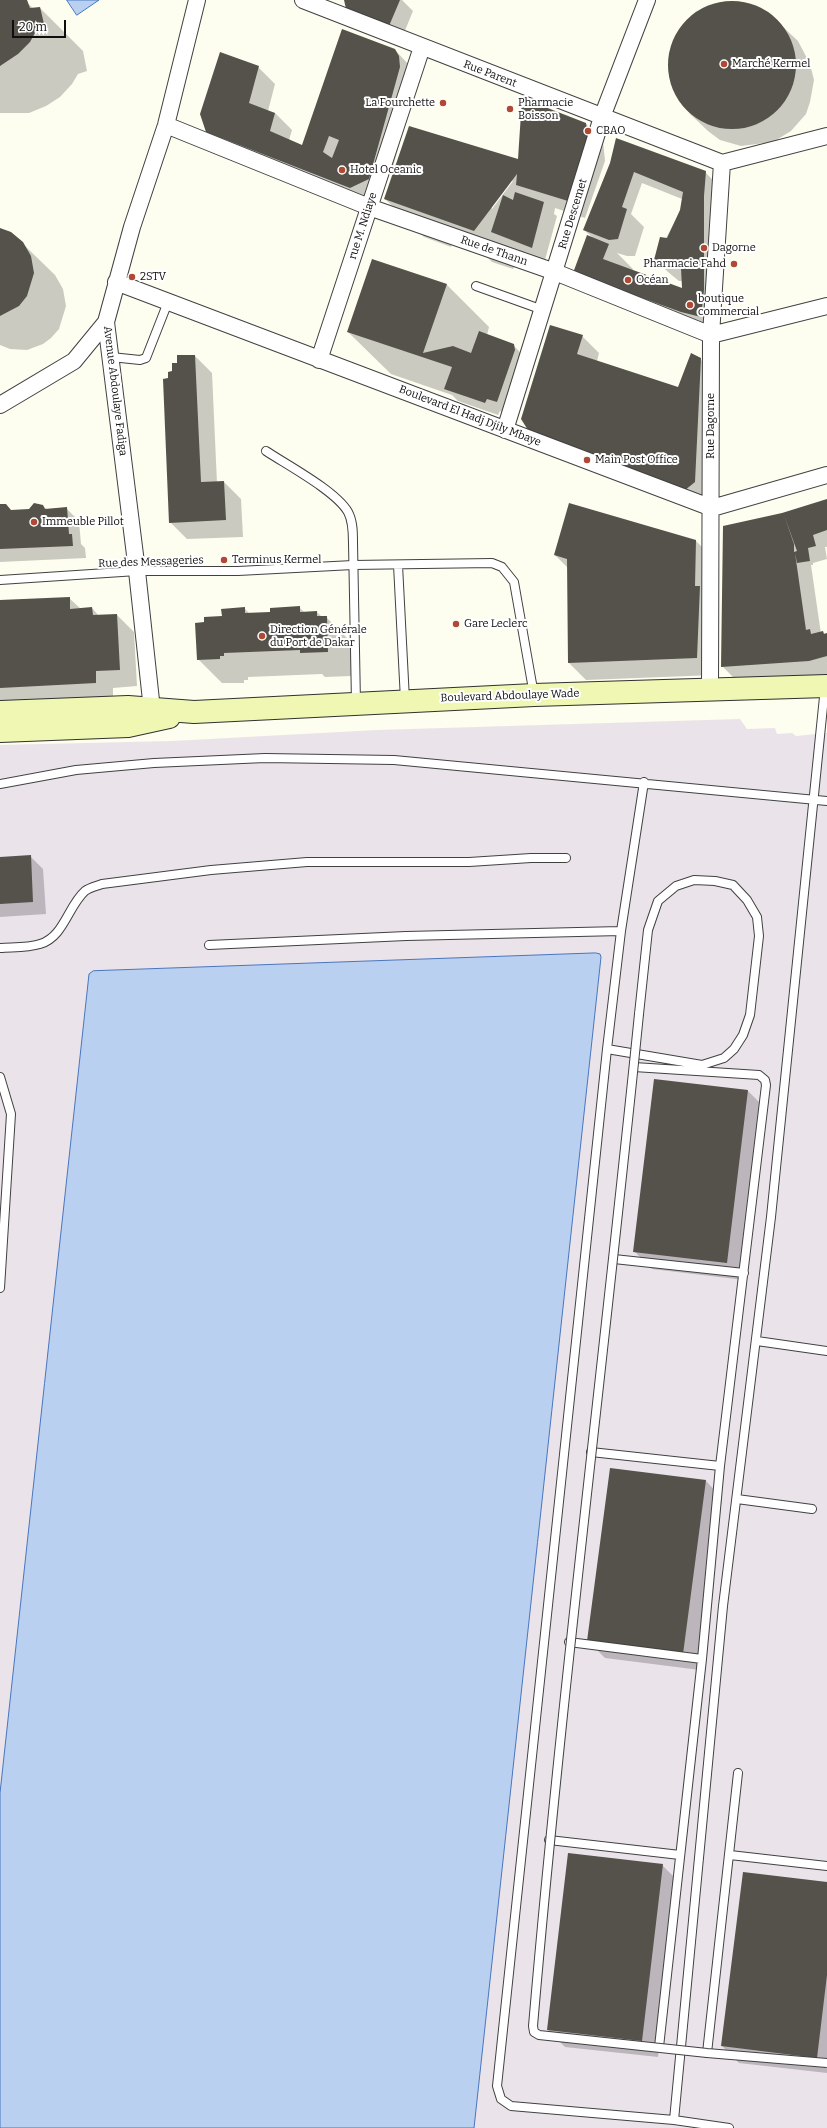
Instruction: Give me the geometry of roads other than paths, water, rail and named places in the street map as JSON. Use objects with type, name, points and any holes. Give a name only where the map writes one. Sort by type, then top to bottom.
[{"type":"street","name":"Avenue Abdoulaye Fadiga","points":[[153,715],[137,571],[106,322],[116,282],[166,125],[197,0]]},
{"type":"street","name":"Rue Parent","points":[[303,0],[722,163]]},
{"type":"street","name":"Rue Descemet","points":[[505,430],[602,117],[646,0]]},
{"type":"street","name":"rue M. Ndiaye","points":[[319,360],[422,47]]},
{"type":"street","name":"Rue de Thann","points":[[166,125],[369,207],[555,272],[711,335]]},
{"type":"street","points":[[722,163],[827,136]]},
{"type":"street","name":"Rue Dagorne","points":[[710,689],[712,508],[711,335],[722,163]]},
{"type":"street","name":"Boulevard El Hadj Djily Mbaye","points":[[116,282],[712,508]]},
{"type":"street","points":[[711,335],[827,306]]},
{"type":"street","points":[[0,405],[74,361],[106,322]]},
{"type":"street","points":[[712,508],[827,475]]},
{"type":"street","name":"Boulevard Abdoulaye Wade","points":[[0,731],[128,726],[153,715],[356,702],[826,686]]},
{"type":"street","name":"Boulevard Abdoulaye Wade","points":[[0,712],[128,707],[153,715]]},
{"type":"lane","points":[[476,286],[543,310]]},
{"type":"lane","points":[[111,357],[140,360],[146,358],[168,302]]},
{"type":"lane","points":[[266,451],[326,490],[339,501],[348,513],[352,526],[356,702]]},
{"type":"lane","name":"Rue des Messageries","points":[[0,580],[137,571],[238,571],[353,565],[492,563],[502,566],[514,582],[534,695]]},
{"type":"lane","points":[[398,565],[405,701]]},
{"type":"lane","points":[[674,2120],[723,1606],[738,1499],[757,1341],[826,686]]},
{"type":"lane","points":[[0,784],[76,770],[154,763],[265,758],[394,760],[827,800]]},
{"type":"lane","points":[[644,782],[621,931],[606,1049],[497,2086],[501,2099],[511,2106],[674,2120],[729,2128]]},
{"type":"lane","points":[[0,948],[41,944],[53,937],[60,929],[74,905],[86,890],[102,884],[211,870],[307,862],[468,862],[531,858],[566,858]]},
{"type":"lane","points":[[606,1049],[620,1050],[628,1052],[635,1053],[642,1054],[650,1056],[665,1058],[702,1065],[724,1058],[737,1044],[744,1034],[750,1015],[758,936],[757,917],[747,900],[733,885],[715,881],[694,880],[676,886],[658,901],[648,930],[637,1036],[635,1052],[634,1059],[614,1258],[569,1642],[549,1840],[533,2026],[534,2032],[539,2035],[706,2053],[827,2062]]},
{"type":"lane","points":[[209,945],[406,936],[621,931]]},
{"type":"lane","points":[[634,1067],[759,1075],[765,1080],[766,1085],[720,1466],[702,1659],[659,2047]]},
{"type":"lane","points":[[0,1077],[10,1114],[0,1288]]},
{"type":"lane","points":[[614,1258],[744,1273]]},
{"type":"lane","points":[[757,1341],[827,1351]]},
{"type":"lane","points":[[591,1452],[720,1466]]},
{"type":"lane","points":[[738,1499],[812,1509]]},
{"type":"lane","points":[[569,1642],[702,1659]]},
{"type":"lane","points":[[706,2053],[730,1855],[738,1773]]},
{"type":"lane","points":[[549,1840],[680,1855]]},
{"type":"lane","points":[[730,1855],[827,1866]]},
{"type":"water","points":[[67,0],[99,0],[77,15]]},
{"type":"water","points":[[600,954],[601,957],[474,2128],[0,2128],[0,1793],[89,974],[93,971]]},
{"type":"place","name":"Marché Kermel","points":[[724,64]]},
{"type":"place","name":"La Fourchette","points":[[443,103]]},
{"type":"place","name":"Pharmacie Boisson","points":[[510,109]]},
{"type":"place","name":"CBAO","points":[[588,131]]},
{"type":"place","name":"Hotel Oceanic","points":[[342,170]]},
{"type":"place","name":"Dagorne","points":[[704,248]]},
{"type":"place","name":"Pharmacie Fahd","points":[[734,264]]},
{"type":"place","name":"2STV","points":[[132,277]]},
{"type":"place","name":"Océan","points":[[628,280]]},
{"type":"place","name":"boutique commercial","points":[[690,305]]},
{"type":"place","name":"Main Post Office","points":[[587,460]]},
{"type":"place","name":"Immeuble Pillot","points":[[34,522]]},
{"type":"place","name":"Terminus Kermel","points":[[224,560]]},
{"type":"place","name":"Gare Leclerc","points":[[456,624]]},
{"type":"place","name":"Direction Générale du Port de Dakar","points":[[262,636]]}]
